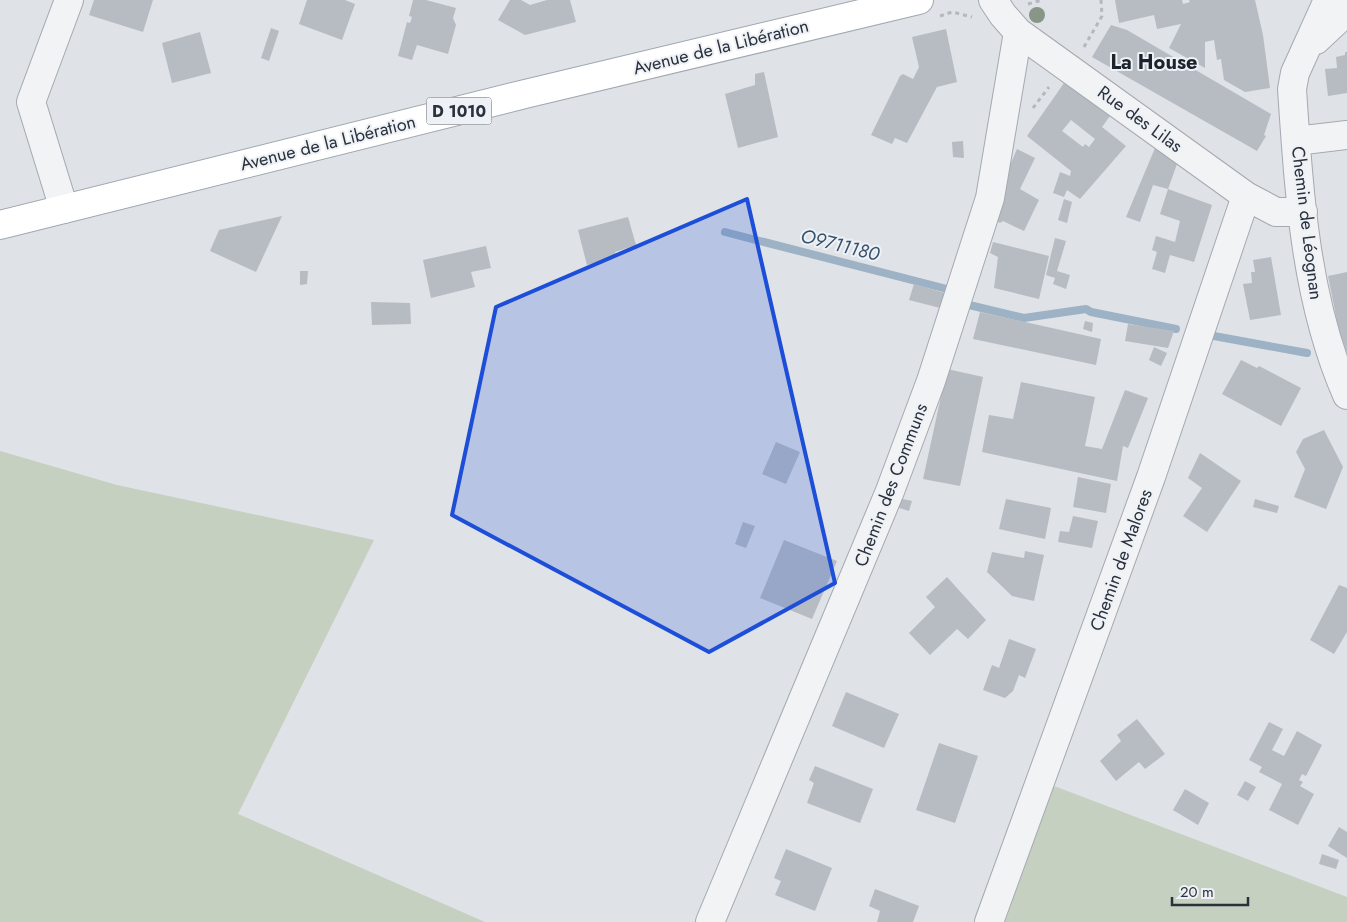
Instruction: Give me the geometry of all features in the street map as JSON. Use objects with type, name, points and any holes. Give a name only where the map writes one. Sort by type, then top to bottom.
[{"type":"main road","name":"Avenue de la Libération","points":[[0,225],[525,94],[928,8]]},
{"type":"street","points":[[64,209],[58,184],[31,102],[69,0]]},
{"type":"street","name":"Chemin de Léognan","points":[[1328,0],[1296,73],[1292,89],[1303,212],[1316,304],[1347,395]]},
{"type":"street","name":"Chemin de Léognan","points":[[1306,50],[1347,11]]},
{"type":"street","name":"Rue des Lilas","points":[[1005,16],[1076,73],[1246,196],[1276,212],[1303,212]]},
{"type":"street","name":"Chemin des Communs","points":[[710,922],[890,491],[945,341],[990,198],[997,158],[1005,16]]},
{"type":"street","points":[[1296,141],[1347,135]]},
{"type":"street","name":"Chemin de Malores","points":[[989,922],[1151,477],[1246,196]]},
{"type":"path","points":[[928,8],[981,19],[1005,16],[1042,0]]},
{"type":"highlighted area","points":[[747,199],[835,583],[709,652],[452,515],[496,307]]},
{"type":"green space","points":[[0,451],[117,485],[374,540],[238,814],[485,922],[0,922]]},
{"type":"green space","points":[[1054,786],[1347,897],[1347,922],[1005,922]]},
{"type":"building","points":[[94,0],[153,0],[143,32],[89,15]]},
{"type":"building","points":[[307,0],[345,0],[355,4],[342,40],[299,24]]},
{"type":"building","points":[[413,0],[426,0],[456,8],[453,18],[456,25],[448,54],[417,45],[412,60],[398,56],[407,22],[410,23],[412,17],[409,16]]},
{"type":"building","points":[[510,0],[521,0],[530,5],[547,0],[570,0],[576,22],[525,35],[498,20]]},
{"type":"building","points":[[1115,0],[1182,0],[1183,4],[1190,2],[1189,0],[1255,0],[1263,35],[1270,88],[1245,92],[1224,80],[1221,59],[1217,60],[1214,40],[1205,42],[1205,68],[1169,48],[1181,24],[1157,29],[1154,15],[1119,23]]},
{"type":"building","points":[[1111,25],[1127,30],[1271,114],[1264,135],[1266,136],[1257,151],[1092,57]]},
{"type":"building","points":[[271,28],[279,31],[269,61],[261,58]]},
{"type":"building","points":[[946,29],[957,82],[937,87],[907,143],[895,138],[892,144],[871,135],[900,76],[903,74],[913,79],[919,67],[912,37]]},
{"type":"building","points":[[200,32],[211,73],[172,83],[162,43]]},
{"type":"building","points":[[1345,52],[1347,52],[1347,93],[1328,96],[1325,69],[1337,68],[1336,57],[1345,55]]},
{"type":"building","points":[[764,72],[778,137],[738,148],[725,94],[755,85],[755,74]]},
{"type":"building","points":[[1064,83],[1110,116],[1102,127],[1126,146],[1080,199],[1067,190],[1064,197],[1053,193],[1060,172],[1070,176],[1071,171],[1027,136]],"holes":[[[1071,120],[1095,139],[1089,147],[1085,144],[1083,147],[1062,131]]]},
{"type":"building","points":[[963,141],[964,158],[953,157],[952,142]]},
{"type":"building","points":[[1155,148],[1177,164],[1168,189],[1153,185],[1140,222],[1126,217]]},
{"type":"building","points":[[1017,149],[1035,158],[1020,189],[1039,200],[1024,231],[1003,221],[1000,223],[988,216]]},
{"type":"building","points":[[1168,189],[1212,205],[1194,262],[1170,255],[1165,273],[1152,269],[1157,252],[1152,250],[1156,236],[1175,242],[1180,221],[1160,214]]},
{"type":"building","points":[[1064,199],[1072,202],[1067,223],[1058,220]]},
{"type":"building","points":[[282,216],[256,272],[210,251],[219,230]]},
{"type":"building","points":[[628,217],[636,245],[615,252],[616,256],[587,265],[578,230]]},
{"type":"building","points":[[1055,238],[1066,241],[1057,271],[1070,275],[1066,289],[1053,284],[1055,278],[1046,275]]},
{"type":"building","points":[[993,242],[1049,256],[1039,299],[994,288],[998,257],[990,253]]},
{"type":"building","points":[[486,246],[491,268],[471,272],[475,287],[431,298],[423,260]]},
{"type":"building","points":[[1271,257],[1281,315],[1250,320],[1243,284],[1252,283],[1251,272],[1255,272],[1253,260]]},
{"type":"building","points":[[300,271],[308,271],[307,284],[300,285]]},
{"type":"building","points":[[1347,272],[1347,353],[1338,326],[1328,276]]},
{"type":"building","points":[[914,284],[945,293],[940,308],[909,300]]},
{"type":"building","points":[[371,302],[410,303],[411,324],[372,325]]},
{"type":"building","points":[[980,312],[1101,339],[1096,365],[973,339]]},
{"type":"building","points":[[1085,321],[1093,323],[1092,332],[1083,329]]},
{"type":"building","points":[[1128,324],[1174,331],[1168,348],[1125,341]]},
{"type":"building","points":[[1154,347],[1167,353],[1161,366],[1149,360]]},
{"type":"building","points":[[1241,360],[1257,368],[1259,366],[1301,388],[1281,426],[1222,394]]},
{"type":"building","points":[[947,369],[983,377],[960,486],[923,479]]},
{"type":"building","points":[[1021,382],[1095,397],[1085,446],[1102,449],[1125,390],[1148,398],[1128,448],[1123,446],[1117,481],[982,452],[989,415],[1013,419]]},
{"type":"building","points":[[1324,430],[1343,467],[1326,509],[1294,497],[1305,469],[1296,452],[1303,439]]},
{"type":"building","points":[[776,442],[800,452],[786,484],[762,474]]},
{"type":"building","points":[[1200,453],[1241,481],[1207,532],[1183,516],[1202,488],[1188,478]]},
{"type":"building","points":[[1078,477],[1111,484],[1106,513],[1073,507]]},
{"type":"building","points":[[898,498],[912,501],[909,511],[896,507]]},
{"type":"building","points":[[1006,499],[1051,508],[1045,539],[999,529]]},
{"type":"building","points":[[1255,499],[1279,506],[1277,513],[1253,507]]},
{"type":"building","points":[[1073,516],[1098,521],[1092,548],[1058,542],[1060,531],[1069,532]]},
{"type":"building","points":[[743,522],[755,526],[746,548],[735,544]]},
{"type":"building","points":[[784,540],[837,561],[812,619],[760,598]]},
{"type":"building","points":[[1025,551],[1044,555],[1034,601],[1012,596],[987,572],[992,552],[1024,558]]},
{"type":"building","points":[[947,577],[986,620],[968,639],[957,629],[930,655],[909,633],[935,607],[926,597]]},
{"type":"building","points":[[1339,585],[1347,588],[1347,632],[1334,654],[1310,640]]},
{"type":"building","points":[[1009,639],[1036,649],[1025,678],[1019,675],[1013,691],[1005,698],[983,690],[992,665],[999,668]]},
{"type":"building","points":[[846,692],[899,714],[884,748],[832,726]]},
{"type":"building","points":[[1137,719],[1165,754],[1145,769],[1139,762],[1116,781],[1100,761],[1121,741],[1117,735]]},
{"type":"building","points":[[1269,722],[1283,729],[1272,750],[1284,756],[1297,731],[1322,745],[1306,776],[1302,774],[1299,780],[1303,782],[1300,786],[1314,794],[1298,825],[1269,810],[1282,784],[1259,772],[1262,767],[1249,760]]},
{"type":"building","points":[[939,743],[978,756],[955,823],[916,810]]},
{"type":"building","points":[[815,766],[873,789],[860,823],[807,803],[814,783],[809,780]]},
{"type":"building","points":[[1245,781],[1256,787],[1248,801],[1237,795]]},
{"type":"building","points":[[1185,789],[1209,803],[1198,825],[1173,810]]},
{"type":"building","points":[[1339,827],[1347,832],[1347,858],[1328,846]]},
{"type":"building","points":[[786,849],[832,868],[815,911],[775,895],[781,881],[774,878]]},
{"type":"building","points":[[1322,854],[1339,860],[1336,869],[1319,864]]},
{"type":"building","points":[[875,889],[919,906],[913,922],[877,922],[880,911],[869,906]]},
{"type":"waterway","name":"O9711180","points":[[725,232],[947,289]]},
{"type":"waterway","name":"O9711180","points":[[969,305],[1024,318],[1086,309],[1091,312],[1176,329]]},
{"type":"waterway","name":"O9711180","points":[[1214,336],[1307,353]]},
{"type":"district","name":"La House","points":[[1154,62]]}]
